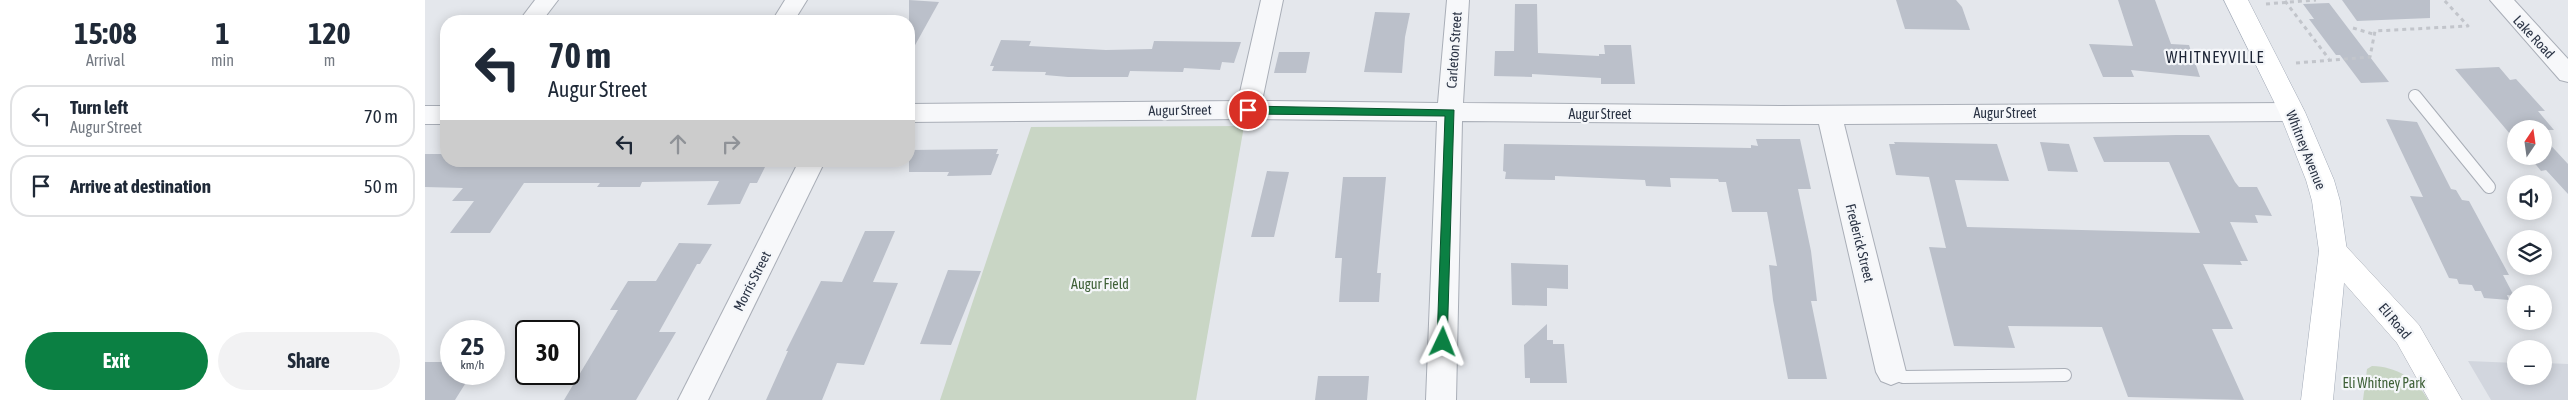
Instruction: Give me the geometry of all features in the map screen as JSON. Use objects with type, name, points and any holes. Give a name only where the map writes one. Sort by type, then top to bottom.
[{"type":"main road","name":"Whitney Avenue","points":[[2236,0],[2292,112],[2320,180],[2326,201],[2333,251],[2317,400]]},
{"type":"main road","name":"Eli Road","points":[[2333,251],[2408,334],[2446,400]]},
{"type":"street","points":[[535,15],[547,0]]},
{"type":"street","points":[[787,15],[796,0]]},
{"type":"street","points":[[1248,110],[1272,0]]},
{"type":"street","name":"Carleton Street","points":[[1441,400],[1450,112],[1458,0]]},
{"type":"street","name":"Lake Road","points":[[2501,0],[2521,25],[2568,74]]},
{"type":"street","name":"Augur Street","points":[[915,113],[1248,110],[1829,114],[2292,112]]},
{"type":"street","name":"Frederick Street","points":[[1829,114],[1891,372]]},
{"type":"street","points":[[425,115],[440,115]]},
{"type":"street","name":"Morris Street","points":[[693,400],[809,167]]},
{"type":"lane","points":[[2415,96],[2489,187]]},
{"type":"lane","points":[[1891,372],[1903,377],[2065,375]]},
{"type":"path","points":[[2266,4],[2316,0]]},
{"type":"path","points":[[2353,28],[2373,34],[2375,32],[2468,26],[2444,0]]},
{"type":"path","points":[[2285,1],[2330,60]]},
{"type":"path","points":[[2296,63],[2370,57],[2373,34]]},
{"type":"shaded area","points":[[2468,361],[2507,363],[2507,385],[2552,385],[2552,363],[2568,364],[2568,400],[2491,400]]},
{"type":"green space","name":"Augur Field","points":[[1244,126],[1196,400],[940,400],[1031,127]]},
{"type":"green space","name":"Eli Whitney Park","points":[[2372,366],[2398,371],[2405,375],[2418,386],[2428,400],[2363,400],[2367,369]]},
{"type":"building","points":[[909,0],[939,2],[915,45],[915,15],[909,15]]},
{"type":"building","points":[[1896,0],[1956,0],[1962,7],[1970,30],[1905,29]]},
{"type":"building","points":[[2118,0],[2155,0],[2171,44],[2189,45],[2200,77],[2131,70],[2134,77],[2103,77],[2089,44],[2133,46]]},
{"type":"building","points":[[2342,0],[2430,0],[2430,18],[2357,21]]},
{"type":"building","points":[[2329,3],[2389,82],[2361,83],[2340,55],[2336,55],[2309,19],[2314,19],[2303,4]]},
{"type":"building","points":[[1515,4],[1537,4],[1538,53],[1599,56],[1599,54],[1605,54],[1604,45],[1631,45],[1635,84],[1601,84],[1601,78],[1532,74],[1532,77],[1494,76],[1495,51],[1514,51]]},
{"type":"building","points":[[1375,12],[1410,13],[1405,37],[1402,73],[1364,72]]},
{"type":"building","points":[[1001,40],[1031,41],[1029,46],[1106,50],[1152,49],[1154,41],[1241,42],[1234,63],[1222,62],[1220,70],[1184,68],[1183,72],[1130,71],[1128,77],[1068,77],[1045,75],[1046,72],[992,71],[994,66],[990,66]]},
{"type":"building","points":[[1279,52],[1310,52],[1306,73],[1274,73]]},
{"type":"building","points":[[2499,67],[2510,80],[2516,79],[2545,111],[2538,111],[2546,120],[2507,120],[2507,130],[2455,69]]},
{"type":"building","points":[[2386,119],[2417,122],[2451,189],[2456,190],[2462,200],[2469,201],[2507,271],[2507,275],[2503,275],[2508,285],[2507,300],[2484,298],[2481,291],[2475,291],[2472,285],[2459,284],[2457,279],[2449,278],[2410,196],[2423,197]]},
{"type":"building","points":[[2209,135],[2235,182],[2239,187],[2257,187],[2272,216],[2255,215],[2258,223],[2230,222],[2248,261],[2240,261],[2242,265],[2203,264],[2233,329],[2212,329],[2244,400],[2128,397],[2102,327],[2008,326],[2015,348],[1954,346],[1929,247],[1946,248],[1929,177],[1896,175],[1889,144],[1895,144],[1894,142],[1997,144],[2009,181],[1955,180],[1967,227],[2200,233],[2169,162],[2104,162],[2093,137]]},
{"type":"building","points":[[1756,139],[1800,139],[1811,189],[1798,189],[1811,251],[1817,301],[1811,301],[1827,379],[1788,379],[1773,300],[1769,265],[1777,266],[1767,212],[1732,212],[1726,182],[1719,182],[1718,179],[1670,178],[1671,187],[1646,186],[1645,180],[1555,176],[1555,180],[1505,179],[1506,172],[1503,171],[1504,144],[1751,148],[1751,145],[1758,146]]},
{"type":"building","points":[[2040,142],[2069,144],[2078,172],[2048,171]]},
{"type":"building","points":[[2553,148],[2568,164],[2568,194],[2552,175],[2546,170],[2541,171],[2536,165],[2553,165]]},
{"type":"building","points":[[998,149],[996,154],[999,154],[991,175],[947,176],[949,172],[909,172],[909,167],[915,167],[915,150]]},
{"type":"building","points":[[425,154],[440,154],[440,167],[765,167],[757,183],[750,183],[740,204],[707,205],[719,181],[642,182],[640,187],[597,187],[600,183],[524,183],[490,233],[450,233],[474,201],[452,201],[463,188],[425,187]]},
{"type":"building","points":[[1267,171],[1289,172],[1274,237],[1251,237]]},
{"type":"building","points":[[1343,177],[1386,177],[1377,273],[1381,273],[1379,302],[1339,302],[1342,258],[1335,258]]},
{"type":"building","points":[[865,231],[895,231],[873,282],[898,283],[864,365],[837,363],[822,400],[766,400],[788,351],[786,351],[821,281],[842,282]]},
{"type":"building","points":[[679,243],[712,244],[700,264],[697,264],[659,332],[676,332],[636,400],[564,400],[573,385],[580,385],[580,373],[618,310],[610,310],[628,281],[656,281]]},
{"type":"building","points":[[1511,263],[1568,265],[1568,289],[1547,288],[1547,306],[1512,305]]},
{"type":"building","points":[[948,270],[981,271],[951,345],[920,344]]},
{"type":"building","points":[[1547,324],[1547,340],[1553,340],[1553,344],[1564,344],[1567,383],[1530,383],[1530,378],[1525,378],[1524,345]]},
{"type":"building","points":[[425,362],[440,362],[440,385],[464,385],[455,400],[425,400]]},
{"type":"building","points":[[1318,376],[1369,376],[1367,400],[1315,400]]},
{"type":"district","name":"WHITNEYVILLE","points":[[2215,57]]},
{"type":"route","points":[[1248,110],[1450,112],[1443,342]]}]
